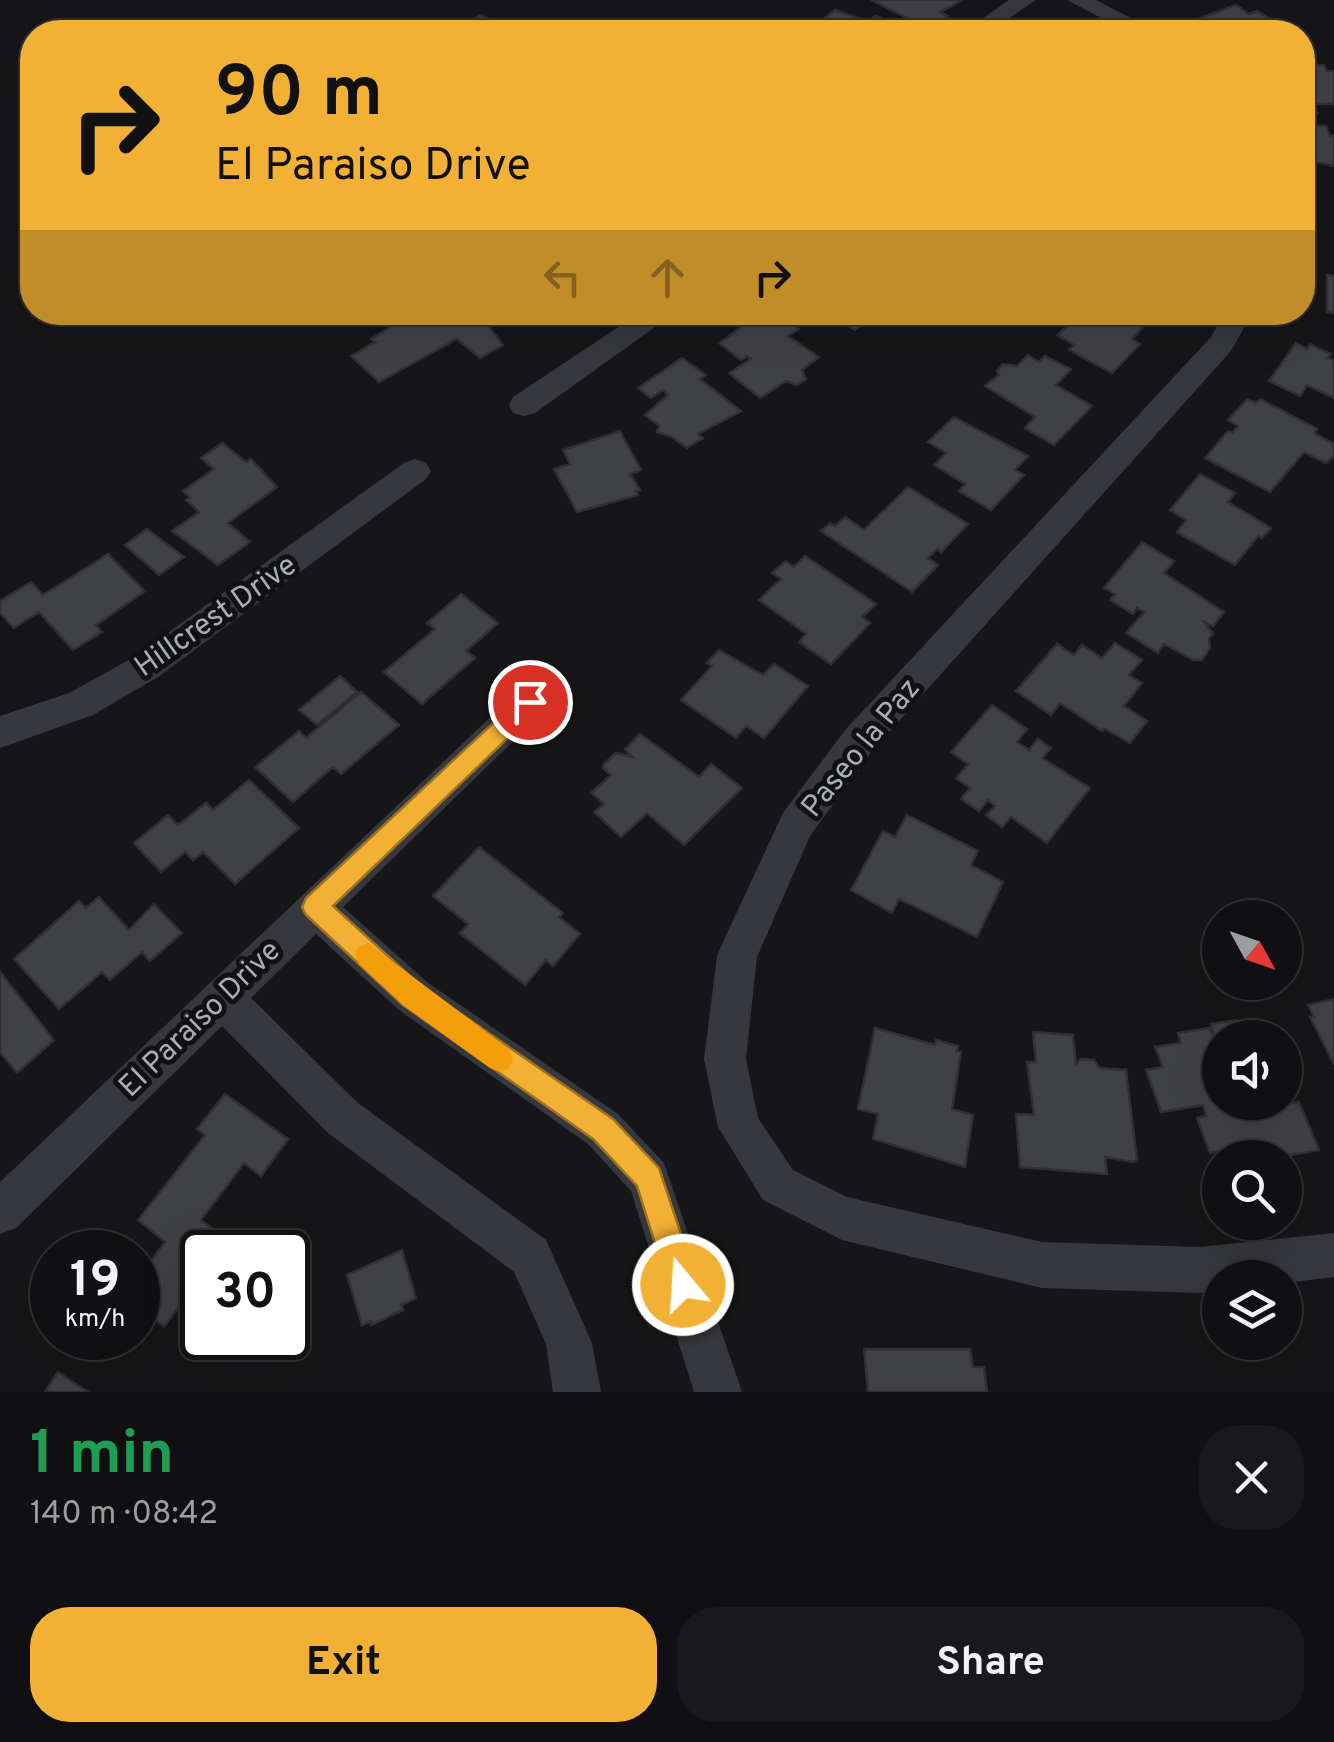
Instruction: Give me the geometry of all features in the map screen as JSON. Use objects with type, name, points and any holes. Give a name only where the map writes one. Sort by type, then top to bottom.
[{"type":"street","points":[[994,20],[1026,0]]},
{"type":"street","points":[[1078,0],[1120,20]]},
{"type":"street","points":[[524,405],[643,325]]},
{"type":"street","name":"Paseo la Paz","points":[[1232,325],[1221,344],[858,740],[796,826],[737,956],[724,1059],[739,1128],[778,1185],[842,1218],[1042,1265],[1199,1270],[1334,1256]]},
{"type":"street","name":"Hillcrest Drive","points":[[0,732],[81,704],[146,667],[415,471]]},
{"type":"street","name":"El Paraiso Drive","points":[[0,1212],[530,702]]},
{"type":"street","points":[[315,907],[413,996],[603,1129],[649,1178],[718,1392]]},
{"type":"street","points":[[221,997],[344,1118],[530,1256],[569,1342],[576,1392]]},
{"type":"building","points":[[871,0],[963,0],[940,12],[948,16],[941,20],[912,20]]},
{"type":"building","points":[[1236,5],[1249,14],[1257,11],[1271,20],[1199,20]]},
{"type":"building","points":[[835,10],[863,20],[830,20],[826,17]]},
{"type":"building","points":[[1315,65],[1334,71],[1334,104],[1315,104]]},
{"type":"building","points":[[1315,126],[1326,126],[1330,136],[1334,136],[1334,166],[1315,162]]},
{"type":"building","points":[[1327,275],[1334,276],[1334,313],[1327,312]]},
{"type":"building","points":[[394,325],[488,325],[503,345],[480,358],[457,339],[379,382],[351,356],[375,342],[371,339]]},
{"type":"building","points":[[744,325],[794,325],[799,329],[788,336],[819,357],[802,370],[806,379],[797,385],[786,381],[760,398],[729,373],[751,359],[747,356],[741,360],[719,343]]},
{"type":"building","points":[[1068,325],[1143,327],[1132,339],[1140,344],[1112,373],[1069,350],[1074,345],[1057,335]]},
{"type":"building","points":[[1296,343],[1307,349],[1310,344],[1331,354],[1327,358],[1334,360],[1334,398],[1307,385],[1300,396],[1269,381]]},
{"type":"building","points":[[1028,355],[1039,362],[1045,356],[1071,369],[1056,385],[1092,406],[1054,445],[1025,428],[1035,417],[985,386],[999,375],[997,371],[1003,364],[1017,366]]},
{"type":"building","points":[[682,358],[706,375],[700,379],[741,411],[698,434],[703,438],[687,448],[657,432],[659,426],[645,415],[668,395],[663,390],[651,398],[638,388]]},
{"type":"building","points":[[1247,399],[1256,403],[1260,399],[1317,429],[1314,433],[1334,444],[1334,456],[1326,463],[1304,452],[1270,492],[1205,458],[1228,431],[1232,433],[1238,426],[1228,420]]},
{"type":"building","points":[[954,417],[1028,456],[1015,470],[1024,475],[991,510],[959,491],[965,484],[934,465],[946,453],[928,442]]},
{"type":"building","points":[[620,431],[641,470],[630,474],[640,490],[636,491],[638,495],[577,512],[554,469],[570,464],[563,450]]},
{"type":"building","points":[[222,443],[246,462],[251,459],[277,487],[228,523],[250,542],[218,565],[172,531],[199,512],[186,500],[190,497],[183,491],[214,469],[201,458]]},
{"type":"building","points":[[1200,474],[1235,493],[1228,502],[1271,528],[1262,538],[1258,536],[1235,565],[1177,532],[1186,520],[1170,510]]},
{"type":"building","points":[[908,487],[968,524],[941,552],[937,549],[928,558],[938,565],[912,592],[821,531],[845,517],[864,530]]},
{"type":"building","points":[[147,529],[184,557],[159,575],[125,545]]},
{"type":"building","points":[[1142,542],[1174,561],[1164,573],[1224,612],[1213,626],[1204,622],[1213,634],[1202,660],[1193,660],[1164,644],[1158,653],[1126,633],[1144,612],[1137,608],[1133,614],[1110,600],[1115,594],[1104,588]]},
{"type":"building","points":[[108,554],[145,591],[96,625],[102,632],[73,650],[39,612],[14,628],[0,613],[0,601],[31,582],[43,595]]},
{"type":"building","points":[[805,556],[876,604],[862,617],[870,623],[831,664],[799,642],[806,634],[759,600],[781,579],[772,573],[786,561],[794,567]]},
{"type":"building","points":[[461,594],[498,623],[466,651],[475,658],[422,704],[384,672],[435,629],[427,623]]},
{"type":"building","points":[[1115,643],[1142,660],[1129,675],[1142,683],[1124,706],[1147,721],[1130,743],[1105,729],[1102,731],[1060,703],[1051,715],[1016,691],[1057,644],[1074,655],[1082,645],[1102,658]]},
{"type":"building","points":[[719,650],[763,675],[774,664],[808,686],[764,738],[746,726],[736,738],[681,700],[712,666],[707,663]]},
{"type":"building","points":[[340,676],[357,692],[317,725],[299,710]]},
{"type":"building","points":[[361,692],[399,725],[341,774],[333,767],[293,802],[255,767],[299,731],[306,738]]},
{"type":"building","points":[[992,705],[1027,729],[1017,742],[1029,750],[1038,739],[1051,748],[1042,758],[1090,788],[1047,843],[1011,817],[1002,827],[986,815],[995,806],[988,800],[979,811],[961,799],[970,788],[956,778],[968,764],[951,752]]},
{"type":"building","points":[[640,734],[699,777],[711,764],[742,788],[684,845],[647,813],[621,837],[594,812],[604,804],[591,793],[611,775],[604,764],[616,753],[632,757],[625,749]]},
{"type":"building","points":[[249,780],[299,828],[235,884],[203,852],[193,860],[185,852],[161,872],[134,843],[168,815],[178,825],[206,803],[213,810]]},
{"type":"building","points":[[907,815],[978,851],[971,865],[1003,882],[977,937],[899,899],[892,913],[851,890],[883,831],[895,837]]},
{"type":"building","points":[[479,847],[563,913],[559,917],[580,934],[553,966],[546,960],[525,985],[460,933],[468,924],[433,896]]},
{"type":"building","points":[[99,897],[129,930],[154,904],[182,933],[150,961],[142,952],[110,980],[102,972],[59,1009],[14,959],[79,901],[86,908]]},
{"type":"building","points":[[0,972],[54,1040],[17,1073],[0,1052]]},
{"type":"building","points":[[1334,999],[1334,1065],[1308,1005]]},
{"type":"building","points":[[875,1028],[935,1045],[936,1040],[958,1046],[957,1051],[961,1052],[952,1109],[973,1115],[965,1167],[873,1139],[878,1114],[858,1109]]},
{"type":"building","points":[[1202,1029],[1202,1105],[1161,1112],[1146,1070],[1163,1067],[1155,1047],[1181,1043],[1178,1033]]},
{"type":"building","points":[[1033,1032],[1073,1035],[1076,1065],[1081,1059],[1094,1060],[1100,1068],[1126,1070],[1137,1159],[1134,1162],[1105,1157],[1107,1174],[1020,1167],[1016,1114],[1034,1115],[1027,1062],[1036,1062]]},
{"type":"building","points":[[225,1094],[288,1139],[261,1176],[244,1163],[201,1220],[214,1230],[180,1230],[180,1305],[164,1327],[160,1324],[160,1249],[165,1242],[160,1238],[160,1230],[150,1230],[138,1220],[205,1135],[197,1129]]},
{"type":"building","points":[[1302,1109],[1319,1150],[1302,1153],[1302,1140],[1205,1140],[1197,1118],[1302,1120]]},
{"type":"building","points":[[402,1250],[416,1298],[401,1305],[403,1310],[371,1325],[371,1321],[362,1325],[347,1275]]},
{"type":"building","points":[[864,1349],[970,1349],[973,1367],[984,1367],[987,1392],[868,1392]]},
{"type":"building","points":[[58,1372],[88,1392],[45,1392]]},
{"type":"slow traffic","points":[[368,955],[413,996],[500,1059]]},
{"type":"route","points":[[530,702],[315,907],[413,996],[603,1129],[649,1178],[683,1285]]}]
